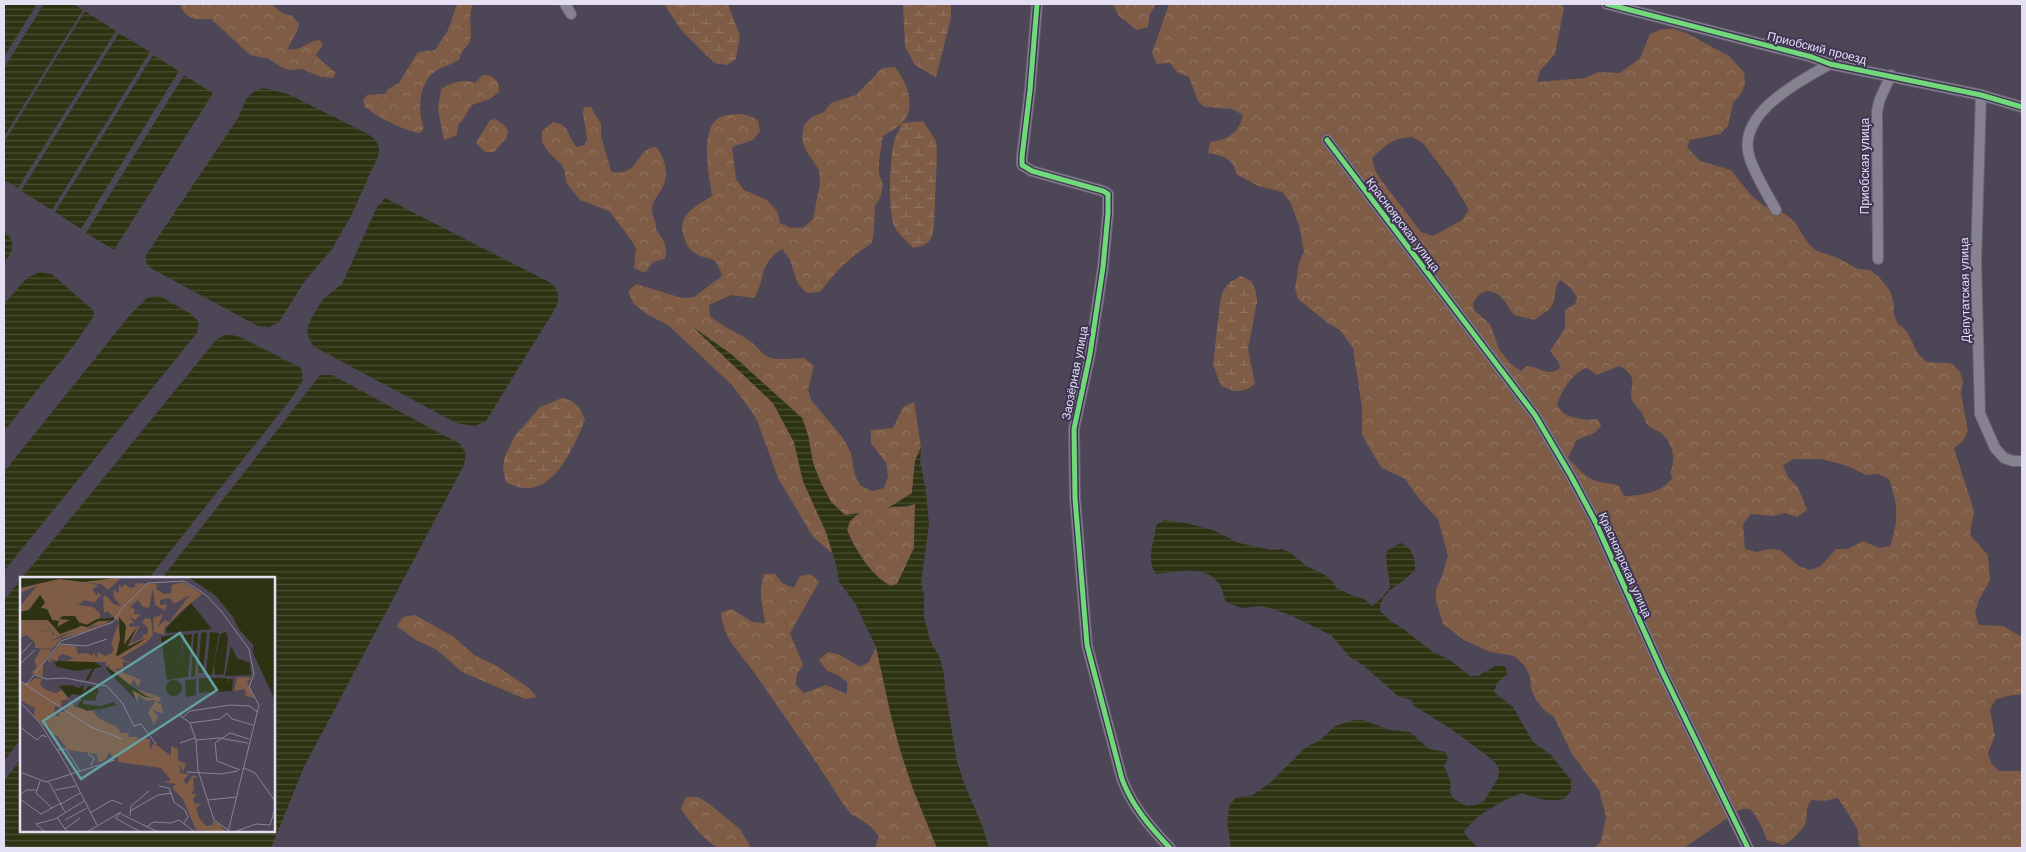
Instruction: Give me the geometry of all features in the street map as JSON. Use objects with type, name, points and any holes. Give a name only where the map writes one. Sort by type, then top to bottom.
[{"type":"street","points":[[565,4],[571,14]]},
{"type":"street","name":"Заозёрная улица","points":[[1037,4],[1022,165],[1032,171],[1108,194],[1108,214],[1101,277],[1090,354],[1074,429],[1075,508],[1087,645],[1119,770],[1127,793],[1136,808],[1170,848]]},
{"type":"street","name":"Приобский проезд","points":[[1607,4],[1812,57],[1830,64],[1981,95],[2022,107]]},
{"type":"street","name":"Приобский проезд","points":[[1776,210],[1749,158],[1747,141],[1750,129],[1771,101],[1791,86],[1830,64]]},
{"type":"street","name":"Приобская улица","points":[[1878,259],[1877,111],[1880,99],[1891,75]]},
{"type":"street","name":"Депутатская улица","points":[[1981,95],[1976,261],[1980,414],[1995,448],[2004,458],[2022,461]]},
{"type":"street","name":"Красноярская улица","points":[[1326,140],[1535,416],[1571,476],[1595,522],[1662,671],[1748,848]]},
{"type":"green space","points":[[180,4],[272,5],[285,14],[291,15],[299,23],[288,49],[297,49],[320,40],[323,46],[316,54],[319,59],[335,72],[334,78],[321,77],[302,69],[290,70],[269,59],[250,55],[211,19],[192,18],[185,13]]},
{"type":"green space","points":[[457,4],[473,4],[470,13],[470,41],[461,54],[460,59],[433,73],[424,85],[420,107],[424,128],[420,133],[391,123],[365,107],[363,101],[367,95],[385,94],[388,89],[399,83],[418,52],[435,50],[448,30]]},
{"type":"green space","points":[[664,4],[728,4],[740,36],[736,59],[727,65],[715,63],[682,31]]},
{"type":"green space","points":[[903,4],[951,4],[951,18],[936,77],[915,65],[905,47]]},
{"type":"green space","points":[[1113,4],[1156,4],[1150,14],[1148,27],[1137,30],[1118,15]]},
{"type":"green space","points":[[1169,4],[1561,4],[1564,8],[1555,54],[1540,71],[1537,82],[1585,78],[1598,72],[1620,73],[1640,58],[1650,34],[1662,29],[1674,29],[1686,33],[1729,56],[1744,72],[1745,84],[1741,94],[1733,103],[1728,126],[1720,134],[1690,140],[1687,147],[1700,161],[1731,170],[1751,195],[1764,206],[1785,214],[1795,222],[1807,242],[1815,250],[1838,258],[1858,269],[1870,270],[1880,278],[1890,291],[1894,304],[1894,315],[1898,324],[1907,331],[1918,354],[1927,362],[1950,363],[1959,370],[1963,381],[1961,393],[1968,431],[1963,441],[1954,448],[1974,511],[1970,535],[1988,555],[1990,580],[1979,600],[1975,613],[1979,625],[2003,626],[2022,637],[2022,694],[1995,700],[1990,710],[1995,736],[1988,753],[1991,763],[1999,771],[2022,771],[2022,848],[1861,848],[1857,829],[1837,798],[1824,801],[1812,800],[1808,806],[1804,826],[1795,837],[1783,845],[1767,840],[1753,812],[1750,809],[1745,809],[1739,810],[1684,848],[1595,848],[1601,841],[1606,817],[1599,790],[1572,754],[1554,717],[1544,710],[1536,700],[1531,689],[1530,676],[1524,665],[1514,656],[1490,652],[1464,640],[1443,624],[1436,601],[1436,589],[1448,556],[1438,519],[1420,500],[1405,479],[1382,468],[1374,456],[1362,434],[1362,408],[1353,348],[1340,330],[1329,324],[1298,299],[1295,288],[1299,263],[1304,252],[1299,225],[1290,202],[1282,192],[1258,186],[1236,174],[1230,161],[1218,155],[1208,153],[1210,142],[1227,137],[1236,131],[1243,115],[1232,109],[1204,107],[1198,101],[1189,77],[1177,72],[1170,63],[1157,64],[1152,53]],"holes":[[[1412,137],[1423,143],[1451,180],[1469,210],[1462,220],[1433,236],[1421,232],[1375,170],[1372,158],[1381,149],[1399,139]],[[1560,280],[1571,288],[1577,298],[1575,304],[1565,310],[1565,328],[1550,351],[1559,363],[1560,368],[1547,372],[1526,366],[1521,371],[1510,363],[1499,349],[1490,324],[1474,310],[1473,304],[1479,295],[1490,291],[1499,295],[1515,315],[1534,320],[1552,306]],[[1619,366],[1630,375],[1632,379],[1631,397],[1633,402],[1642,413],[1646,423],[1661,433],[1671,446],[1673,462],[1670,472],[1672,478],[1663,487],[1644,494],[1624,496],[1619,486],[1590,478],[1580,471],[1568,458],[1576,441],[1593,433],[1601,425],[1597,419],[1571,417],[1565,414],[1557,405],[1568,383],[1582,370],[1587,368],[1597,375]],[[1794,459],[1821,459],[1845,465],[1866,475],[1878,474],[1889,479],[1896,505],[1895,528],[1890,546],[1879,548],[1863,541],[1848,549],[1836,549],[1821,566],[1810,570],[1799,566],[1780,550],[1769,549],[1757,552],[1745,549],[1743,524],[1751,514],[1774,516],[1785,513],[1797,517],[1807,510],[1798,487],[1788,477],[1783,465]]]},
{"type":"green space","points":[[895,67],[906,86],[910,101],[909,109],[903,122],[883,136],[879,174],[883,184],[881,196],[875,206],[872,243],[843,265],[820,292],[807,293],[798,284],[790,260],[782,249],[774,255],[766,266],[754,298],[731,295],[709,305],[710,316],[750,341],[768,357],[781,359],[804,358],[814,366],[808,389],[811,400],[843,438],[851,453],[855,476],[861,486],[872,491],[884,488],[888,477],[886,463],[871,443],[871,430],[893,428],[903,407],[914,402],[921,447],[915,461],[912,493],[891,507],[907,507],[915,503],[914,548],[897,584],[891,586],[871,569],[855,546],[847,530],[850,521],[857,514],[845,515],[831,502],[813,463],[808,435],[802,418],[731,354],[697,331],[773,403],[794,442],[803,481],[826,532],[833,554],[813,537],[778,478],[756,418],[733,386],[668,325],[645,313],[634,304],[628,292],[636,284],[682,298],[694,297],[722,276],[717,264],[712,259],[700,256],[689,248],[682,229],[685,217],[689,212],[712,196],[707,162],[708,136],[718,118],[740,114],[751,116],[758,120],[760,131],[753,140],[732,147],[736,179],[744,190],[767,200],[777,211],[780,223],[791,228],[804,227],[813,219],[820,183],[819,170],[805,149],[802,138],[804,125],[812,117],[824,112],[831,103],[856,95],[882,68]]},
{"type":"green space","points":[[483,75],[496,79],[499,92],[490,99],[472,105],[458,125],[457,135],[444,140],[438,110],[441,89],[457,82],[475,83]]},
{"type":"green space","points":[[584,107],[591,107],[601,124],[601,136],[611,171],[616,173],[628,170],[650,148],[656,147],[664,162],[666,168],[665,181],[652,210],[656,229],[664,243],[666,254],[665,259],[653,262],[645,273],[634,268],[636,248],[609,211],[580,200],[567,184],[561,164],[549,153],[542,142],[542,131],[553,122],[559,123],[566,128],[577,147],[584,145],[587,139],[583,113]]},
{"type":"green space","points":[[496,119],[505,126],[508,131],[507,137],[494,152],[485,152],[476,143],[490,120]]},
{"type":"green space","points":[[923,121],[936,141],[934,226],[928,242],[913,248],[897,231],[892,220],[890,197],[891,160],[894,141],[902,123]]},
{"type":"green space","points":[[1241,276],[1251,281],[1256,291],[1257,302],[1248,349],[1255,384],[1242,391],[1238,391],[1221,386],[1213,364],[1223,291],[1230,282]]},
{"type":"green space","points":[[562,398],[576,405],[585,420],[566,460],[546,482],[535,487],[521,488],[506,482],[503,470],[504,459],[514,437],[540,407]]},
{"type":"green space","points":[[764,574],[775,574],[782,583],[794,588],[800,576],[811,574],[819,582],[790,633],[803,665],[797,674],[796,685],[804,693],[826,685],[847,694],[847,682],[838,675],[827,671],[819,660],[828,652],[840,655],[860,667],[869,662],[876,647],[901,751],[937,848],[875,848],[879,837],[872,827],[851,814],[843,804],[756,675],[729,640],[721,613],[731,609],[753,622],[765,623],[761,593]]},
{"type":"green space","points":[[415,615],[454,637],[474,655],[497,666],[529,688],[537,697],[525,699],[462,672],[437,650],[416,640],[397,626],[403,617]]},
{"type":"green space","points":[[686,797],[698,797],[708,803],[740,829],[751,848],[723,849],[714,846],[693,825],[681,809]]},
{"type":"shaded area","points":[[4,4],[37,4],[4,57]]},
{"type":"shaded area","points":[[44,4],[73,4],[83,10],[4,137],[4,68]]},
{"type":"shaded area","points":[[85,11],[116,31],[18,188],[4,180],[4,142]]},
{"type":"shaded area","points":[[119,33],[150,52],[52,210],[21,191]]},
{"type":"shaded area","points":[[153,55],[179,71],[81,229],[55,212]]},
{"type":"shaded area","points":[[184,75],[213,93],[114,250],[86,233]]},
{"type":"shaded area","points":[[264,88],[288,94],[368,134],[377,142],[379,148],[379,154],[351,216],[332,249],[304,282],[279,322],[269,327],[258,326],[154,270],[146,262],[146,255],[238,118],[247,98],[253,92]]},
{"type":"shaded area","points":[[385,198],[551,283],[558,292],[558,302],[555,309],[486,421],[475,426],[456,423],[313,346],[308,336],[307,330],[311,319],[323,299],[342,284],[377,207]]},
{"type":"shaded area","points":[[4,231],[11,239],[12,247],[4,263]]},
{"type":"shaded area","points":[[39,272],[51,274],[55,277],[93,310],[94,316],[74,345],[4,431],[4,304],[27,278]]},
{"type":"shaded area","points":[[160,296],[191,314],[199,322],[197,333],[4,571],[4,472],[129,316],[148,297]]},
{"type":"shaded area","points":[[693,327],[731,354],[802,418],[808,435],[813,463],[831,502],[845,515],[859,513],[850,521],[847,530],[850,538],[870,569],[891,586],[897,584],[914,548],[915,504],[888,508],[912,493],[915,461],[921,447],[920,461],[926,491],[929,525],[921,583],[924,595],[924,617],[930,640],[940,658],[944,674],[957,761],[989,848],[937,848],[913,789],[901,753],[876,647],[855,603],[839,582],[837,568],[826,532],[803,481],[794,442],[773,403]]},
{"type":"shaded area","points":[[228,334],[240,337],[301,368],[303,380],[291,399],[150,577],[23,577],[217,339]]},
{"type":"shaded area","points":[[320,375],[332,375],[460,444],[466,453],[464,465],[304,767],[271,848],[12,848],[4,844],[4,781],[20,760],[20,832],[275,832],[275,577],[163,577]]},
{"type":"shaded area","points":[[1164,520],[1213,530],[1239,543],[1272,550],[1282,549],[1291,553],[1306,566],[1325,575],[1333,582],[1337,589],[1363,599],[1372,606],[1382,598],[1390,587],[1386,557],[1388,550],[1401,543],[1405,545],[1411,550],[1414,557],[1415,570],[1388,593],[1381,604],[1380,611],[1433,652],[1450,660],[1470,676],[1478,676],[1495,666],[1504,665],[1508,673],[1497,683],[1494,692],[1513,707],[1533,742],[1551,755],[1571,780],[1571,791],[1564,799],[1552,800],[1522,793],[1490,808],[1475,819],[1464,832],[1479,848],[1231,848],[1227,822],[1230,804],[1236,798],[1253,795],[1270,783],[1306,747],[1320,740],[1335,726],[1354,720],[1363,720],[1390,730],[1410,732],[1429,749],[1446,752],[1448,759],[1444,766],[1451,783],[1450,792],[1454,799],[1467,806],[1476,805],[1484,801],[1498,778],[1499,769],[1494,761],[1450,728],[1414,706],[1412,700],[1399,697],[1363,665],[1350,657],[1331,635],[1288,614],[1263,606],[1242,608],[1226,602],[1219,584],[1206,573],[1181,571],[1156,574],[1151,562],[1151,556],[1156,525]]},
{"type":"shaded area","points":[[20,580],[20,740],[4,761],[4,601]]},
{"type":"cycle path","points":[[1037,4],[1022,165],[1032,171],[1108,194],[1103,267],[1090,354],[1074,429],[1075,498],[1087,645],[1126,789],[1142,816],[1170,848]]},
{"type":"cycle path","points":[[1607,4],[1812,57],[1830,64],[1981,95],[2022,107]]},
{"type":"cycle path","points":[[1327,140],[1535,415],[1595,521],[1662,671],[1748,848]]}]
